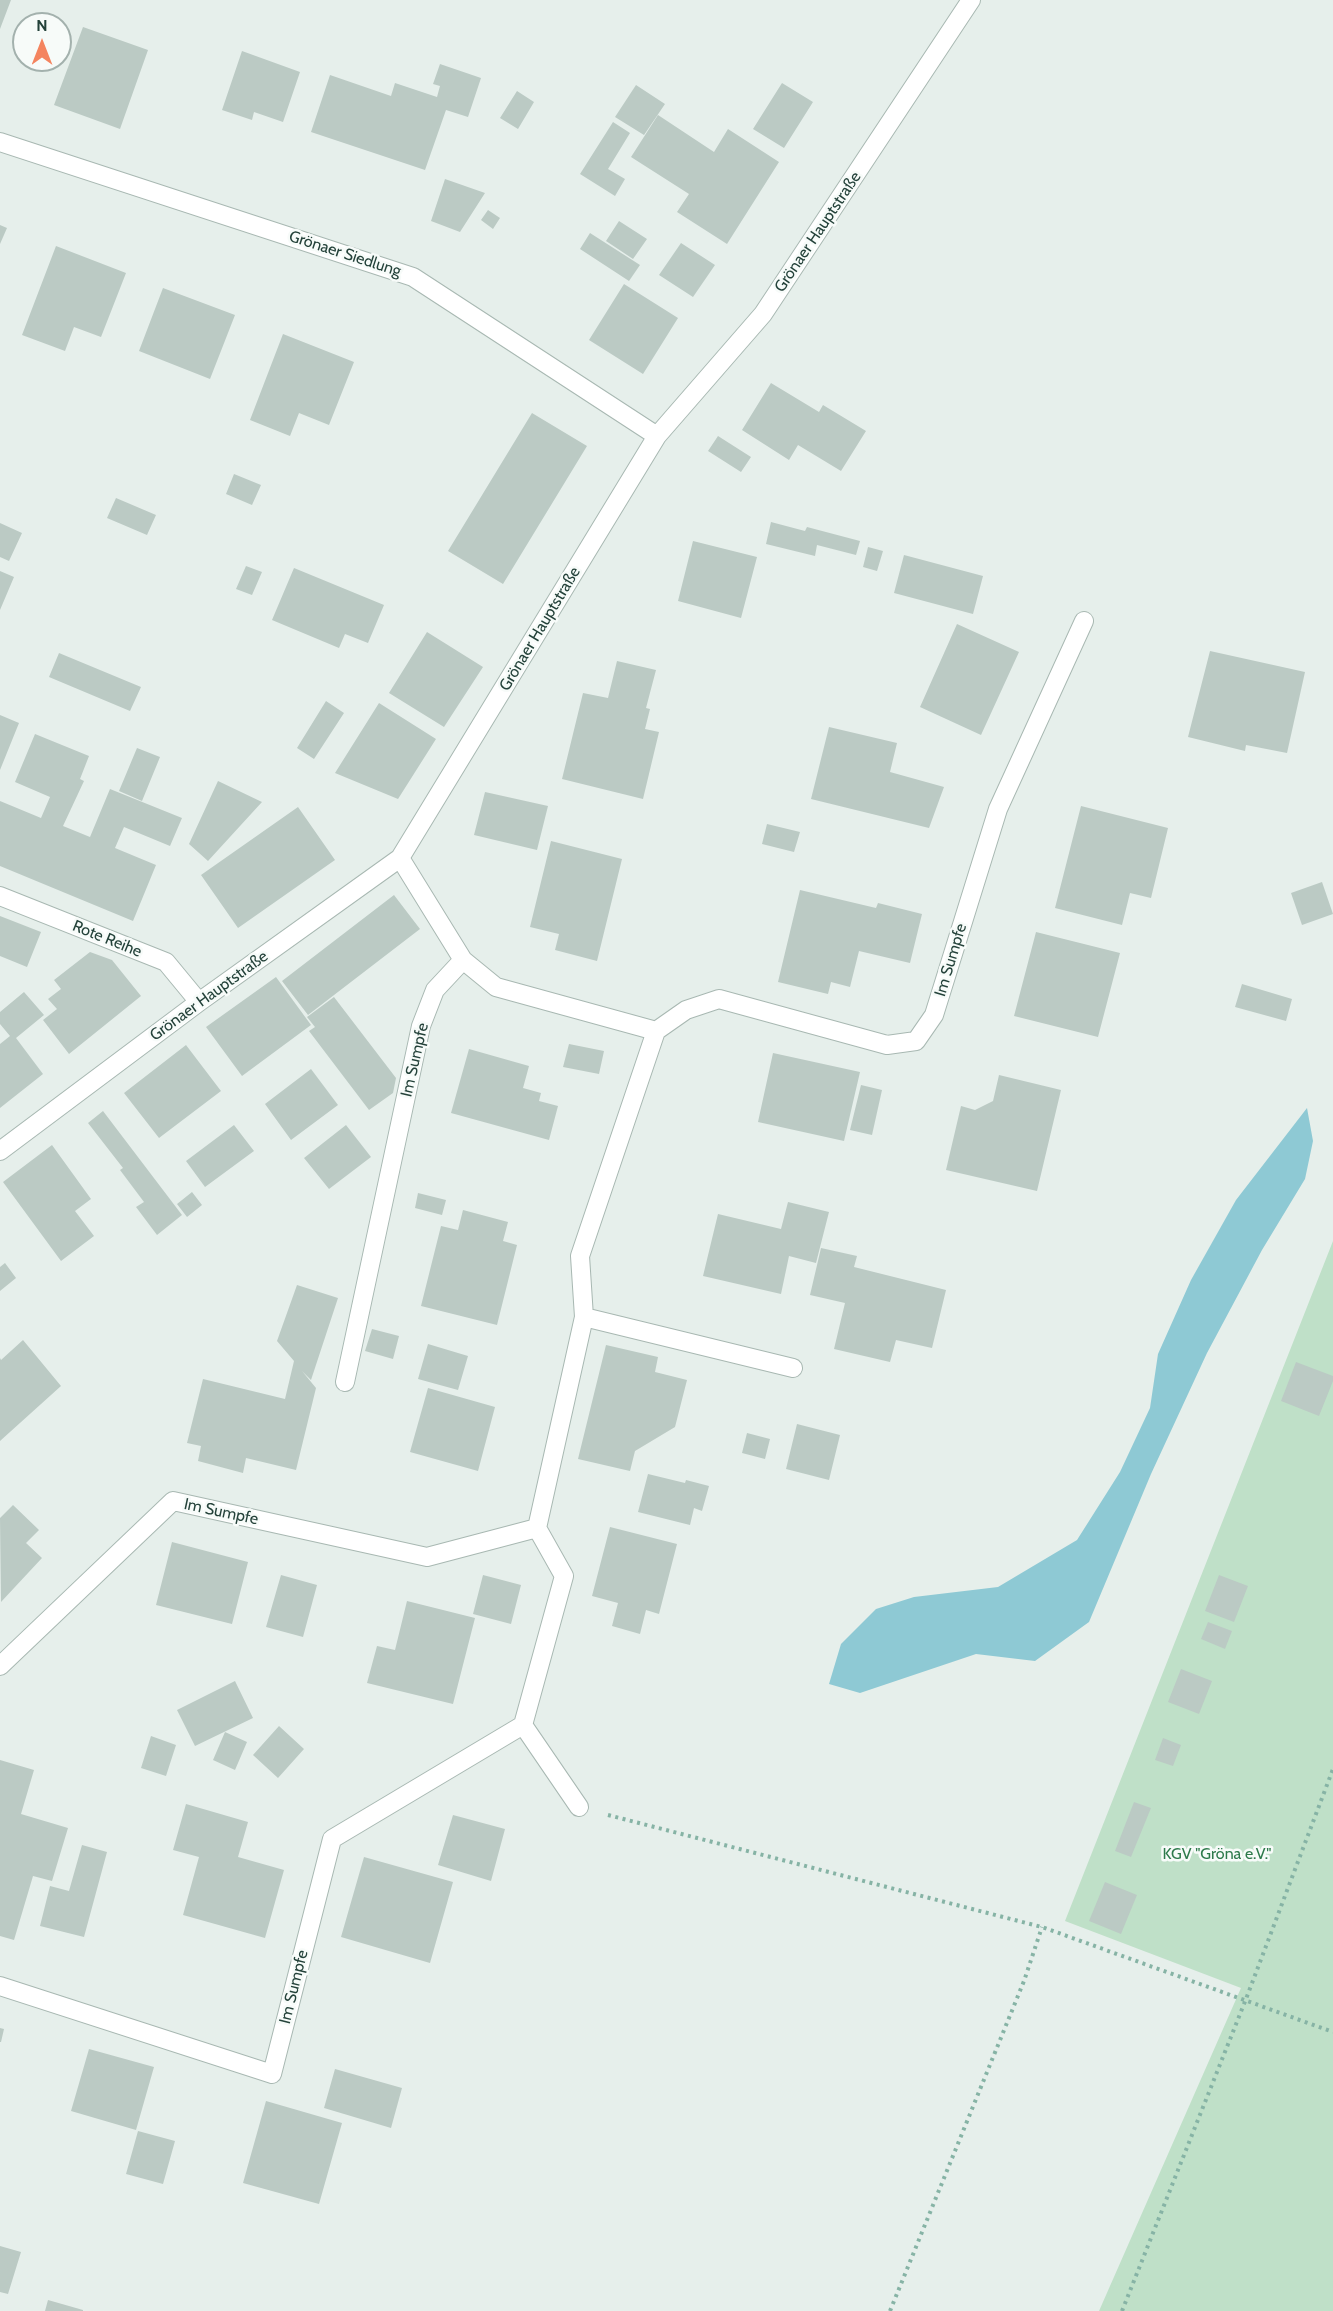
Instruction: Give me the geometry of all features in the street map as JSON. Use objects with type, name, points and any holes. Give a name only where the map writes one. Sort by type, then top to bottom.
[{"type":"street","name":"Grönaer Hauptstraße","points":[[0,1151],[199,1002],[400,858],[657,436],[763,314],[971,0]]},
{"type":"street","name":"Grönaer Siedlung","points":[[0,142],[413,277],[657,436]]},
{"type":"street","name":"Im Sumpfe","points":[[656,1031],[686,1010],[719,999],[887,1045],[916,1041],[934,1015],[998,809],[1083,621]]},
{"type":"street","points":[[400,858],[463,960],[496,987],[656,1031],[580,1256],[584,1317],[537,1528],[564,1576],[523,1725],[579,1807]]},
{"type":"street","name":"Rote Reihe","points":[[0,896],[166,962],[199,1002]]},
{"type":"street","name":"Im Sumpfe","points":[[345,1382],[421,1026],[435,990],[463,960]]},
{"type":"street","points":[[584,1317],[793,1368]]},
{"type":"street","name":"Im Sumpfe","points":[[0,1666],[173,1501],[427,1557],[537,1528]]},
{"type":"street","name":"Im Sumpfe","points":[[0,1986],[272,2074],[332,1839],[523,1725]]},
{"type":"path","points":[[1122,2311],[1246,1999],[1333,1769]]},
{"type":"path","points":[[579,1807],[1042,1927],[1333,2032]]},
{"type":"path","points":[[890,2311],[1024,1981],[1042,1927]]},
{"type":"green space","name":"KGV \"Gröna e.V.\"","points":[[1333,1241],[1333,2311],[1099,2311],[1241,1988],[1065,1921]]},
{"type":"water","points":[[1307,1108],[1313,1141],[1305,1179],[1262,1250],[1207,1353],[1151,1474],[1089,1622],[1035,1661],[976,1654],[860,1693],[829,1684],[841,1644],[876,1609],[914,1597],[998,1587],[1077,1540],[1120,1472],[1150,1408],[1158,1354],[1191,1280],[1236,1200]]},
{"type":"building","points":[[0,0],[11,0],[0,29]]},
{"type":"building","points":[[83,27],[148,50],[120,129],[54,105],[66,72],[72,72],[72,57]]},
{"type":"building","points":[[242,51],[300,72],[283,122],[254,112],[252,120],[222,110]]},
{"type":"building","points":[[440,64],[481,78],[468,117],[446,110],[425,170],[311,132],[330,75],[391,96],[395,83],[437,97],[440,86],[433,84]]},
{"type":"building","points":[[782,83],[813,102],[784,148],[753,129]]},
{"type":"building","points":[[636,85],[665,104],[644,135],[615,117]]},
{"type":"building","points":[[517,91],[534,102],[518,129],[500,118]]},
{"type":"building","points":[[658,115],[714,152],[728,129],[779,162],[727,244],[677,212],[689,194],[631,157]]},
{"type":"building","points":[[613,122],[630,133],[608,169],[625,179],[615,196],[580,174]]},
{"type":"building","points":[[445,179],[485,193],[460,232],[431,221]]},
{"type":"building","points":[[488,210],[500,218],[493,229],[481,220]]},
{"type":"building","points":[[619,221],[647,239],[633,259],[606,241]]},
{"type":"building","points":[[0,225],[7,228],[0,244]]},
{"type":"building","points":[[590,233],[640,265],[629,281],[580,249]]},
{"type":"building","points":[[681,243],[715,265],[693,297],[659,275]]},
{"type":"building","points":[[56,246],[126,273],[101,337],[74,327],[65,351],[22,335]]},
{"type":"building","points":[[624,284],[678,318],[643,374],[589,340]]},
{"type":"building","points":[[163,288],[235,315],[210,379],[139,351]]},
{"type":"building","points":[[283,334],[354,362],[329,425],[299,413],[290,436],[250,420]]},
{"type":"building","points":[[771,383],[819,412],[823,405],[866,431],[841,471],[798,445],[789,460],[742,430]]},
{"type":"building","points":[[532,413],[587,446],[503,584],[448,551]]},
{"type":"building","points":[[718,436],[751,457],[741,472],[708,451]]},
{"type":"building","points":[[234,474],[261,485],[252,505],[226,494]]},
{"type":"building","points":[[116,498],[156,515],[147,535],[107,518]]},
{"type":"building","points":[[771,522],[805,531],[807,527],[860,541],[856,555],[817,545],[815,556],[766,544]]},
{"type":"building","points":[[0,523],[22,533],[9,561],[0,557]]},
{"type":"building","points":[[693,541],[757,557],[741,618],[678,601]]},
{"type":"building","points":[[868,547],[883,551],[877,571],[863,567]]},
{"type":"building","points":[[904,555],[983,576],[973,614],[894,593]]},
{"type":"building","points":[[246,566],[262,572],[252,595],[236,589]]},
{"type":"building","points":[[294,568],[384,605],[368,643],[345,634],[339,648],[272,620]]},
{"type":"building","points":[[0,571],[14,577],[0,610]]},
{"type":"building","points":[[957,624],[1019,652],[981,735],[920,707]]},
{"type":"building","points":[[427,632],[483,667],[444,727],[389,693]]},
{"type":"building","points":[[1210,651],[1305,672],[1287,753],[1246,745],[1245,751],[1188,737]]},
{"type":"building","points":[[59,653],[141,687],[130,711],[49,677]]},
{"type":"building","points":[[617,661],[656,670],[646,708],[650,709],[645,729],[659,732],[643,799],[562,779],[583,693],[608,698]]},
{"type":"building","points":[[326,701],[344,713],[314,759],[297,748]]},
{"type":"building","points":[[379,703],[436,739],[398,799],[335,773]]},
{"type":"building","points":[[0,715],[19,723],[0,770]]},
{"type":"building","points":[[829,727],[897,743],[890,772],[944,787],[929,828],[811,799]]},
{"type":"building","points":[[35,734],[89,756],[80,779],[84,781],[63,826],[90,837],[110,789],[182,818],[170,846],[124,827],[115,848],[156,865],[133,921],[0,866],[0,801],[41,818],[50,797],[15,782]]},
{"type":"building","points":[[137,748],[160,757],[142,801],[119,791]]},
{"type":"building","points":[[218,781],[262,802],[208,861],[189,844]]},
{"type":"building","points":[[485,792],[548,806],[537,850],[474,835]]},
{"type":"building","points":[[1081,806],[1168,828],[1151,898],[1130,893],[1122,925],[1055,908]]},
{"type":"building","points":[[298,807],[335,860],[238,928],[201,875]]},
{"type":"building","points":[[767,824],[800,832],[794,852],[762,844]]},
{"type":"building","points":[[551,841],[622,859],[597,961],[555,950],[559,934],[530,927]]},
{"type":"building","points":[[1322,882],[1333,914],[1302,925],[1291,893]]},
{"type":"building","points":[[800,890],[876,908],[878,903],[922,914],[910,963],[859,951],[850,987],[831,982],[828,994],[778,982]]},
{"type":"building","points":[[394,895],[420,929],[308,1015],[282,981]]},
{"type":"building","points":[[0,916],[41,932],[27,967],[0,956]]},
{"type":"building","points":[[1036,932],[1120,953],[1098,1037],[1014,1016]]},
{"type":"building","points":[[90,952],[112,960],[141,996],[69,1054],[43,1020],[57,1009],[48,999],[61,989],[54,980]]},
{"type":"building","points":[[276,977],[311,1025],[242,1076],[206,1027]]},
{"type":"building","points":[[1242,984],[1292,999],[1286,1021],[1235,1007]]},
{"type":"building","points":[[24,992],[44,1015],[16,1038],[43,1074],[0,1108],[0,1044],[10,1036],[0,1024],[0,1012]]},
{"type":"building","points":[[334,997],[396,1078],[393,1093],[369,1110],[309,1031],[315,1027],[307,1017]]},
{"type":"building","points":[[569,1044],[604,1051],[599,1074],[563,1067]]},
{"type":"building","points":[[186,1045],[221,1091],[159,1138],[124,1093]]},
{"type":"building","points":[[469,1049],[529,1066],[523,1088],[541,1093],[539,1101],[558,1106],[549,1140],[451,1113]]},
{"type":"building","points":[[773,1053],[860,1072],[844,1141],[758,1122]]},
{"type":"building","points":[[311,1069],[338,1105],[291,1140],[265,1104]]},
{"type":"building","points":[[999,1075],[1061,1090],[1037,1191],[946,1170],[961,1106],[975,1110],[993,1101]]},
{"type":"building","points":[[861,1085],[882,1090],[872,1135],[850,1130]]},
{"type":"building","points":[[103,1111],[182,1215],[157,1235],[136,1207],[144,1202],[120,1170],[123,1168],[88,1123]]},
{"type":"building","points":[[234,1125],[254,1151],[205,1187],[186,1161]]},
{"type":"building","points":[[346,1125],[371,1157],[329,1189],[304,1158]]},
{"type":"building","points":[[52,1145],[91,1199],[75,1211],[94,1236],[61,1261],[3,1182]]},
{"type":"building","points":[[192,1192],[202,1205],[187,1217],[177,1204]]},
{"type":"building","points":[[418,1193],[446,1200],[442,1215],[415,1208]]},
{"type":"building","points":[[788,1202],[829,1212],[816,1263],[789,1256],[781,1294],[703,1276],[718,1214],[781,1229]]},
{"type":"building","points":[[463,1210],[508,1222],[503,1241],[517,1245],[497,1325],[421,1306],[441,1226],[458,1230]]},
{"type":"building","points":[[821,1248],[857,1256],[854,1267],[946,1290],[932,1348],[896,1340],[890,1362],[834,1349],[845,1303],[810,1295]]},
{"type":"building","points":[[5,1263],[16,1278],[0,1291],[0,1267]]},
{"type":"building","points":[[297,1285],[338,1298],[311,1380],[302,1371],[316,1388],[296,1470],[246,1458],[243,1473],[198,1461],[201,1446],[187,1443],[203,1379],[285,1399],[294,1361],[277,1341]]},
{"type":"building","points":[[372,1329],[399,1336],[393,1359],[365,1351]]},
{"type":"building","points":[[23,1340],[61,1386],[0,1441],[0,1358],[1,1360]]},
{"type":"building","points":[[428,1344],[468,1356],[458,1390],[418,1379]]},
{"type":"building","points":[[606,1345],[658,1357],[655,1372],[687,1380],[675,1427],[635,1451],[630,1471],[578,1459]]},
{"type":"building","points":[[1296,1362],[1333,1376],[1319,1416],[1281,1401]]},
{"type":"building","points":[[428,1388],[495,1407],[478,1471],[410,1452]]},
{"type":"building","points":[[797,1424],[840,1435],[829,1480],[786,1469]]},
{"type":"building","points":[[747,1433],[770,1439],[765,1459],[742,1453]]},
{"type":"building","points":[[648,1474],[709,1486],[702,1511],[694,1508],[690,1525],[638,1512]]},
{"type":"building","points":[[13,1505],[39,1530],[26,1543],[42,1558],[1,1602],[0,1518]]},
{"type":"building","points":[[610,1527],[677,1544],[659,1614],[646,1610],[640,1634],[612,1626],[618,1603],[592,1596]]},
{"type":"building","points":[[172,1542],[248,1562],[232,1624],[156,1605]]},
{"type":"building","points":[[281,1575],[317,1585],[303,1637],[266,1627]]},
{"type":"building","points":[[483,1575],[521,1585],[511,1624],[473,1614]]},
{"type":"building","points":[[1219,1575],[1248,1586],[1234,1622],[1205,1611]]},
{"type":"building","points":[[407,1601],[475,1618],[453,1704],[367,1683],[377,1646],[395,1650]]},
{"type":"building","points":[[1208,1622],[1232,1631],[1225,1649],[1201,1639]]},
{"type":"building","points":[[1181,1669],[1212,1681],[1199,1714],[1168,1702]]},
{"type":"building","points":[[235,1681],[253,1718],[195,1746],[177,1710]]},
{"type":"building","points":[[279,1726],[304,1749],[278,1778],[253,1755]]},
{"type":"building","points":[[225,1732],[247,1742],[235,1770],[213,1760]]},
{"type":"building","points":[[151,1736],[176,1745],[166,1776],[141,1768]]},
{"type":"building","points":[[1163,1738],[1181,1745],[1173,1766],[1155,1760]]},
{"type":"building","points":[[0,1760],[34,1770],[21,1814],[68,1828],[52,1881],[33,1876],[14,1940],[0,1936]]},
{"type":"building","points":[[1134,1802],[1151,1808],[1131,1857],[1115,1851]]},
{"type":"building","points":[[186,1804],[248,1822],[238,1857],[284,1870],[265,1938],[183,1915],[199,1857],[173,1850]]},
{"type":"building","points":[[453,1815],[505,1829],[491,1881],[438,1865]]},
{"type":"building","points":[[82,1845],[107,1852],[84,1937],[40,1926],[50,1886],[69,1891]]},
{"type":"building","points":[[364,1857],[453,1882],[430,1963],[341,1937]]},
{"type":"building","points":[[1105,1882],[1137,1895],[1121,1934],[1089,1921]]},
{"type":"building","points":[[0,2028],[4,2029],[1,2042],[0,2042]]},
{"type":"building","points":[[89,2049],[154,2067],[136,2130],[71,2111]]},
{"type":"building","points":[[335,2069],[402,2088],[391,2128],[324,2108]]},
{"type":"building","points":[[266,2101],[342,2123],[319,2204],[243,2183]]},
{"type":"building","points":[[138,2131],[175,2141],[163,2184],[126,2174]]},
{"type":"building","points":[[0,2246],[21,2252],[8,2294],[0,2292]]},
{"type":"building","points":[[48,2300],[83,2310],[83,2311],[45,2311]]}]
